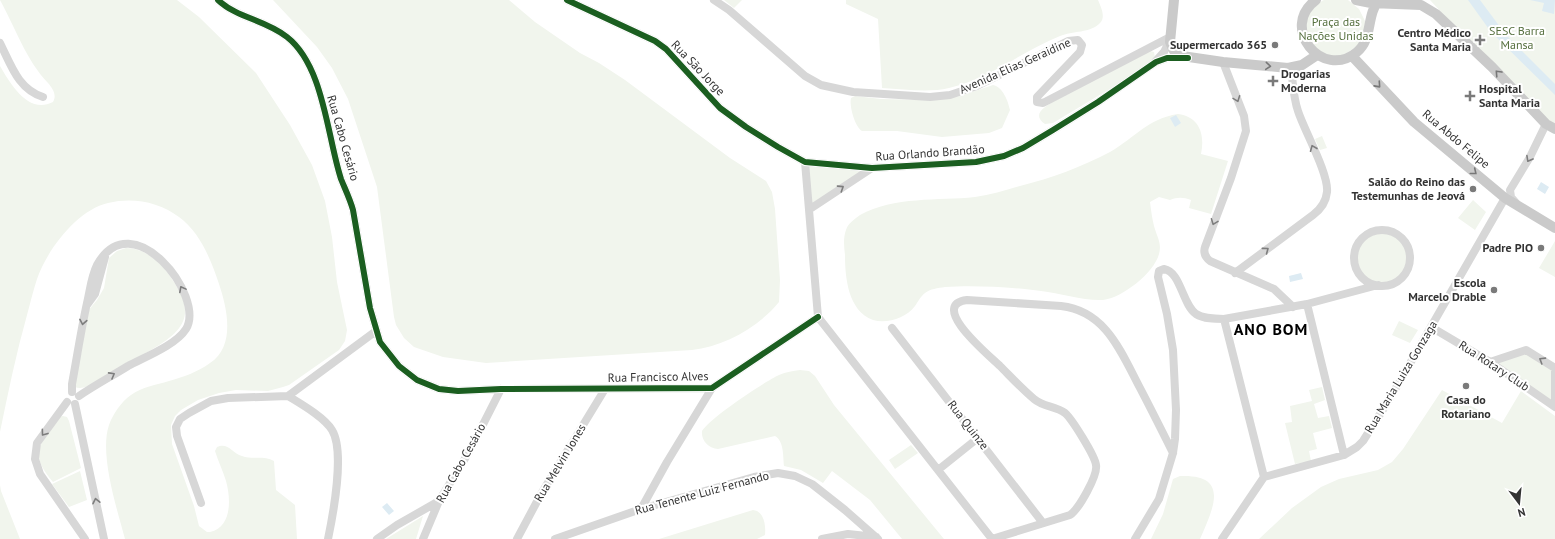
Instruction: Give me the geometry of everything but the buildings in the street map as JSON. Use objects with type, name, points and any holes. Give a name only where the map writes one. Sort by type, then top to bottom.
[{"type":"main road","points":[[1174,0],[1170,46],[1174,51],[1188,58],[1291,68],[1302,64],[1317,55]]},
{"type":"main road","points":[[1316,0],[1306,12],[1302,23],[1302,30],[1308,47],[1317,55],[1328,60],[1352,56],[1365,43],[1372,13],[1378,2]]},
{"type":"main road","points":[[1355,0],[1421,5],[1436,14],[1492,67],[1546,124],[1555,130]]},
{"type":"main road","points":[[1355,0],[1364,9],[1368,17],[1369,26]]},
{"type":"main road","name":"Rua Abdo Felipe","points":[[1352,56],[1414,122],[1505,198],[1555,228]]},
{"type":"street","name":"Rua Cabo Cesário","points":[[218,0],[234,11],[276,29],[296,44],[304,55],[317,84],[342,180],[353,210],[370,308],[376,331],[385,350],[399,366],[418,380],[439,389],[448,391],[501,389],[469,452],[439,501],[423,539]]},
{"type":"street","name":"Rua São Jorge","points":[[567,0],[655,41],[666,49],[720,108],[732,118],[778,148],[805,162]]},
{"type":"street","name":"Avenida Elias Geraidine","points":[[714,0],[729,10],[805,76],[822,85],[853,92],[930,97],[950,95],[976,86],[1068,41],[1076,40],[1081,44],[1082,47],[1080,52],[1040,92],[1037,102],[1041,103],[1046,102],[1170,39]]},
{"type":"street","points":[[1150,66],[1164,52],[1170,39]]},
{"type":"street","points":[[0,43],[23,85],[31,92],[43,97]]},
{"type":"street","points":[[1150,66],[1164,59],[1188,58]]},
{"type":"street","points":[[1223,62],[1244,116],[1246,131],[1204,253],[1210,261],[1274,289],[1293,307]]},
{"type":"street","name":"Rua Orlando Brandão","points":[[805,162],[872,168],[976,162],[1004,156],[1024,148],[1150,66]]},
{"type":"street","points":[[1235,273],[1316,212],[1324,204],[1326,198],[1327,191],[1325,178],[1297,109],[1291,68]]},
{"type":"street","points":[[1518,205],[1511,197],[1510,190],[1530,157],[1546,124]]},
{"type":"street","points":[[805,162],[818,317],[992,539],[1066,517],[1076,510],[1095,473],[1096,464],[1069,417],[1065,413],[1035,400],[962,329],[954,310],[958,303],[967,300],[1061,306],[1080,310],[1088,314],[1098,322],[1116,342],[1173,453]]},
{"type":"street","name":"Rua Orlando Brandão","points":[[810,209],[872,168]]},
{"type":"street","name":"Rua Maria Luiza Gonzaga","points":[[1264,476],[1344,455],[1357,447],[1368,434],[1389,400],[1505,198]]},
{"type":"street","points":[[1135,539],[1159,499],[1173,453],[1176,427],[1173,350],[1158,274],[1159,271],[1164,269],[1173,274],[1188,304],[1195,313],[1206,318],[1224,319],[1293,307],[1378,285],[1389,285],[1401,278],[1406,273],[1410,260],[1409,250],[1404,240],[1395,233],[1384,230],[1378,230],[1365,236],[1360,241],[1355,253],[1355,263],[1361,276],[1368,282],[1378,285]]},
{"type":"street","points":[[75,394],[100,382],[170,343],[184,332],[190,320],[189,306],[182,288],[168,267],[153,252],[140,246],[126,244],[115,247],[101,259],[94,271],[72,384],[75,394],[79,400],[71,403],[37,443],[34,459],[40,474],[85,539]]},
{"type":"street","points":[[1307,304],[1344,455]]},
{"type":"street","name":"Rua Francisco Alves","points":[[501,389],[712,388],[818,317]]},
{"type":"street","points":[[1222,539],[1264,476],[1224,319]]},
{"type":"street","name":"Rua Rotary Club","points":[[1431,327],[1490,362],[1555,406]]},
{"type":"street","name":"Rua Quinze","points":[[892,328],[1043,523]]},
{"type":"street","points":[[201,503],[177,436],[176,427],[180,419],[203,405],[220,399],[288,396],[376,331]]},
{"type":"street","points":[[1490,362],[1526,350],[1555,368],[1555,406]]},
{"type":"street","points":[[641,509],[667,462],[712,388]]},
{"type":"street","name":"Rua Melvin Jones","points":[[517,539],[604,389]]},
{"type":"street","points":[[288,396],[330,426],[335,437],[337,465],[334,500],[328,539]]},
{"type":"street","points":[[71,403],[104,539]]},
{"type":"street","points":[[938,470],[978,438]]},
{"type":"street","name":"Rua Tenente Luiz Fernando","points":[[555,539],[641,509],[754,477],[773,474],[784,474],[802,478],[812,484],[878,538]]},
{"type":"street","points":[[377,539],[397,525],[439,501]]},
{"type":"street","points":[[822,539],[848,534],[878,538]]},
{"type":"green space","points":[[0,0],[177,0],[199,17],[256,73],[290,125],[312,165],[325,201],[332,237],[337,282],[347,330],[345,341],[339,350],[289,385],[268,391],[236,390],[219,393],[198,400],[181,410],[175,416],[171,425],[172,444],[194,506],[199,526],[207,532],[210,532],[217,529],[226,518],[229,504],[228,488],[215,451],[217,447],[224,446],[242,456],[250,458],[266,458],[274,461],[276,490],[295,505],[297,539],[125,539],[110,482],[106,451],[106,437],[109,425],[118,408],[135,392],[190,374],[210,363],[218,356],[224,347],[227,326],[225,304],[216,275],[199,238],[179,217],[154,204],[136,201],[117,201],[96,207],[75,222],[56,244],[42,268],[34,288],[16,359],[0,432],[0,66],[9,81],[28,101],[44,105],[53,102],[55,97],[54,92],[27,54]]},
{"type":"green space","points":[[273,0],[509,0],[535,22],[580,53],[599,63],[625,80],[730,158],[766,181],[772,192],[775,209],[780,280],[779,302],[751,328],[728,340],[704,348],[692,350],[486,363],[443,357],[414,347],[404,338],[396,325],[377,187],[348,99],[332,68],[317,47]]},
{"type":"green space","points":[[724,0],[742,0],[734,8]]},
{"type":"green space","points":[[846,0],[1098,0],[1103,18],[1100,23],[1092,29],[1065,34],[1046,42],[992,72],[964,84],[933,90],[882,88],[878,19],[846,4]]},
{"type":"green space","name":"Praça das Nações Unidas","points":[[1324,0],[1348,0],[1359,9],[1366,23],[1361,44],[1338,58],[1318,52],[1307,35],[1306,25],[1309,14],[1320,2]]},
{"type":"green space","name":"SESC Barra Mansa","points":[[1430,0],[1555,0],[1555,129],[1493,68]]},
{"type":"green space","points":[[1150,51],[1154,52],[1155,58],[1143,69],[1053,123],[1045,124],[1039,117],[1041,111],[1054,101]]},
{"type":"green space","points":[[993,85],[1000,88],[1010,110],[1002,128],[989,133],[942,137],[897,131],[862,131],[859,129],[855,121],[851,106],[851,98],[855,96],[881,99],[928,100],[960,96]]},
{"type":"green space","points":[[1178,114],[1191,119],[1199,128],[1202,140],[1201,154],[1228,161],[1211,214],[1189,208],[1191,200],[1185,198],[1170,200],[1159,197],[1150,202],[1153,223],[1160,243],[1159,254],[1151,269],[1128,290],[1111,298],[1096,300],[1018,288],[980,286],[945,287],[927,292],[907,314],[896,319],[884,321],[873,320],[865,316],[853,301],[847,283],[844,239],[848,225],[860,215],[873,209],[902,202],[981,196],[1066,172],[1110,152],[1150,124],[1167,116]]},
{"type":"green space","points":[[1322,136],[1327,148],[1320,150],[1315,139]]},
{"type":"green space","points":[[805,162],[872,168],[810,209]]},
{"type":"green space","points":[[1473,200],[1486,212],[1475,230],[1458,218]]},
{"type":"green space","points":[[1382,232],[1392,234],[1400,240],[1406,248],[1408,258],[1406,268],[1400,276],[1392,282],[1382,284],[1372,282],[1364,276],[1358,268],[1356,258],[1358,248],[1364,240],[1372,234]]},
{"type":"green space","points":[[1555,241],[1555,277],[1539,268]]},
{"type":"green space","points":[[132,248],[144,252],[163,267],[176,285],[182,297],[185,307],[184,317],[181,325],[164,342],[93,384],[84,388],[75,387],[87,312],[97,300],[104,288],[109,258],[117,251]]},
{"type":"green space","points":[[1399,321],[1418,330],[1410,343],[1392,335]]},
{"type":"green space","points":[[1526,352],[1553,369],[1553,403],[1492,363]]},
{"type":"green space","points":[[800,370],[809,371],[815,376],[834,405],[944,539],[902,539],[870,500],[832,471],[823,483],[801,470],[784,466],[782,445],[775,436],[718,449],[709,446],[704,441],[702,431],[726,409],[750,392],[779,375]]},
{"type":"green space","points":[[1322,387],[1325,400],[1314,404],[1318,418],[1329,416],[1332,428],[1313,433],[1317,449],[1309,451],[1311,461],[1295,464],[1285,423],[1292,422],[1290,406],[1312,401],[1309,390]]},
{"type":"green space","points":[[1442,390],[1502,423],[1521,391],[1555,416],[1555,539],[1259,539],[1292,508],[1321,487],[1339,479],[1378,470],[1392,462],[1403,449]]},
{"type":"green space","points":[[58,417],[67,417],[69,421],[81,468],[53,482],[41,464],[39,449]]},
{"type":"green space","points":[[911,445],[918,453],[895,469],[889,460]]},
{"type":"green space","points":[[80,471],[87,500],[69,507],[52,484]]},
{"type":"green space","points":[[1180,476],[1196,477],[1206,481],[1212,487],[1214,496],[1213,505],[1200,539],[1151,539],[1163,514],[1173,479]]},
{"type":"green space","points":[[0,485],[1,491],[20,539],[0,539]]},
{"type":"green space","points":[[753,510],[760,513],[765,523],[765,535],[757,539],[659,539]]},
{"type":"green space","points":[[423,516],[416,539],[386,539]]},
{"type":"shaded area","points":[[1468,0],[1480,0],[1506,35],[1555,84],[1555,95],[1491,32]]},
{"type":"shaded area","points":[[1530,0],[1555,0],[1554,14],[1542,11],[1544,3]]},
{"type":"shaded area","points":[[1176,115],[1181,123],[1175,127],[1170,118]]},
{"type":"shaded area","points":[[1541,182],[1549,187],[1545,194],[1537,189]]},
{"type":"shaded area","points":[[1301,273],[1303,279],[1290,282],[1289,276]]},
{"type":"shaded area","points":[[387,503],[394,511],[389,515],[382,507]]},
{"type":"cycle path","points":[[218,0],[234,11],[279,31],[299,50],[309,65],[317,83],[323,103],[341,179],[353,210],[370,308],[380,342],[399,366],[417,380],[439,389],[458,391],[501,389],[712,388],[818,317]]},
{"type":"cycle path","points":[[567,0],[655,41],[666,49],[720,108],[746,127],[805,162],[872,168],[976,162],[1004,156],[1023,148],[1053,130],[1098,102],[1156,62],[1167,58],[1188,58]]},
{"type":"place","name":"Centro Médico Santa Maria","points":[[1480,40]]},
{"type":"place","name":"Supermercado 365","points":[[1275,45]]},
{"type":"place","name":"Drogarias Moderna","points":[[1273,81]]},
{"type":"place","name":"Hospital Santa Maria","points":[[1470,96]]},
{"type":"place","name":"Salão do Reino das Testemunhas de Jeová","points":[[1473,189]]},
{"type":"place","name":"Padre PIO","points":[[1541,248]]},
{"type":"place","name":"Escola Marcelo Drable","points":[[1494,290]]},
{"type":"place","name":"Casa do Rotariano","points":[[1466,386]]},
{"type":"district","name":"ANO BOM","points":[[1271,329]]}]
